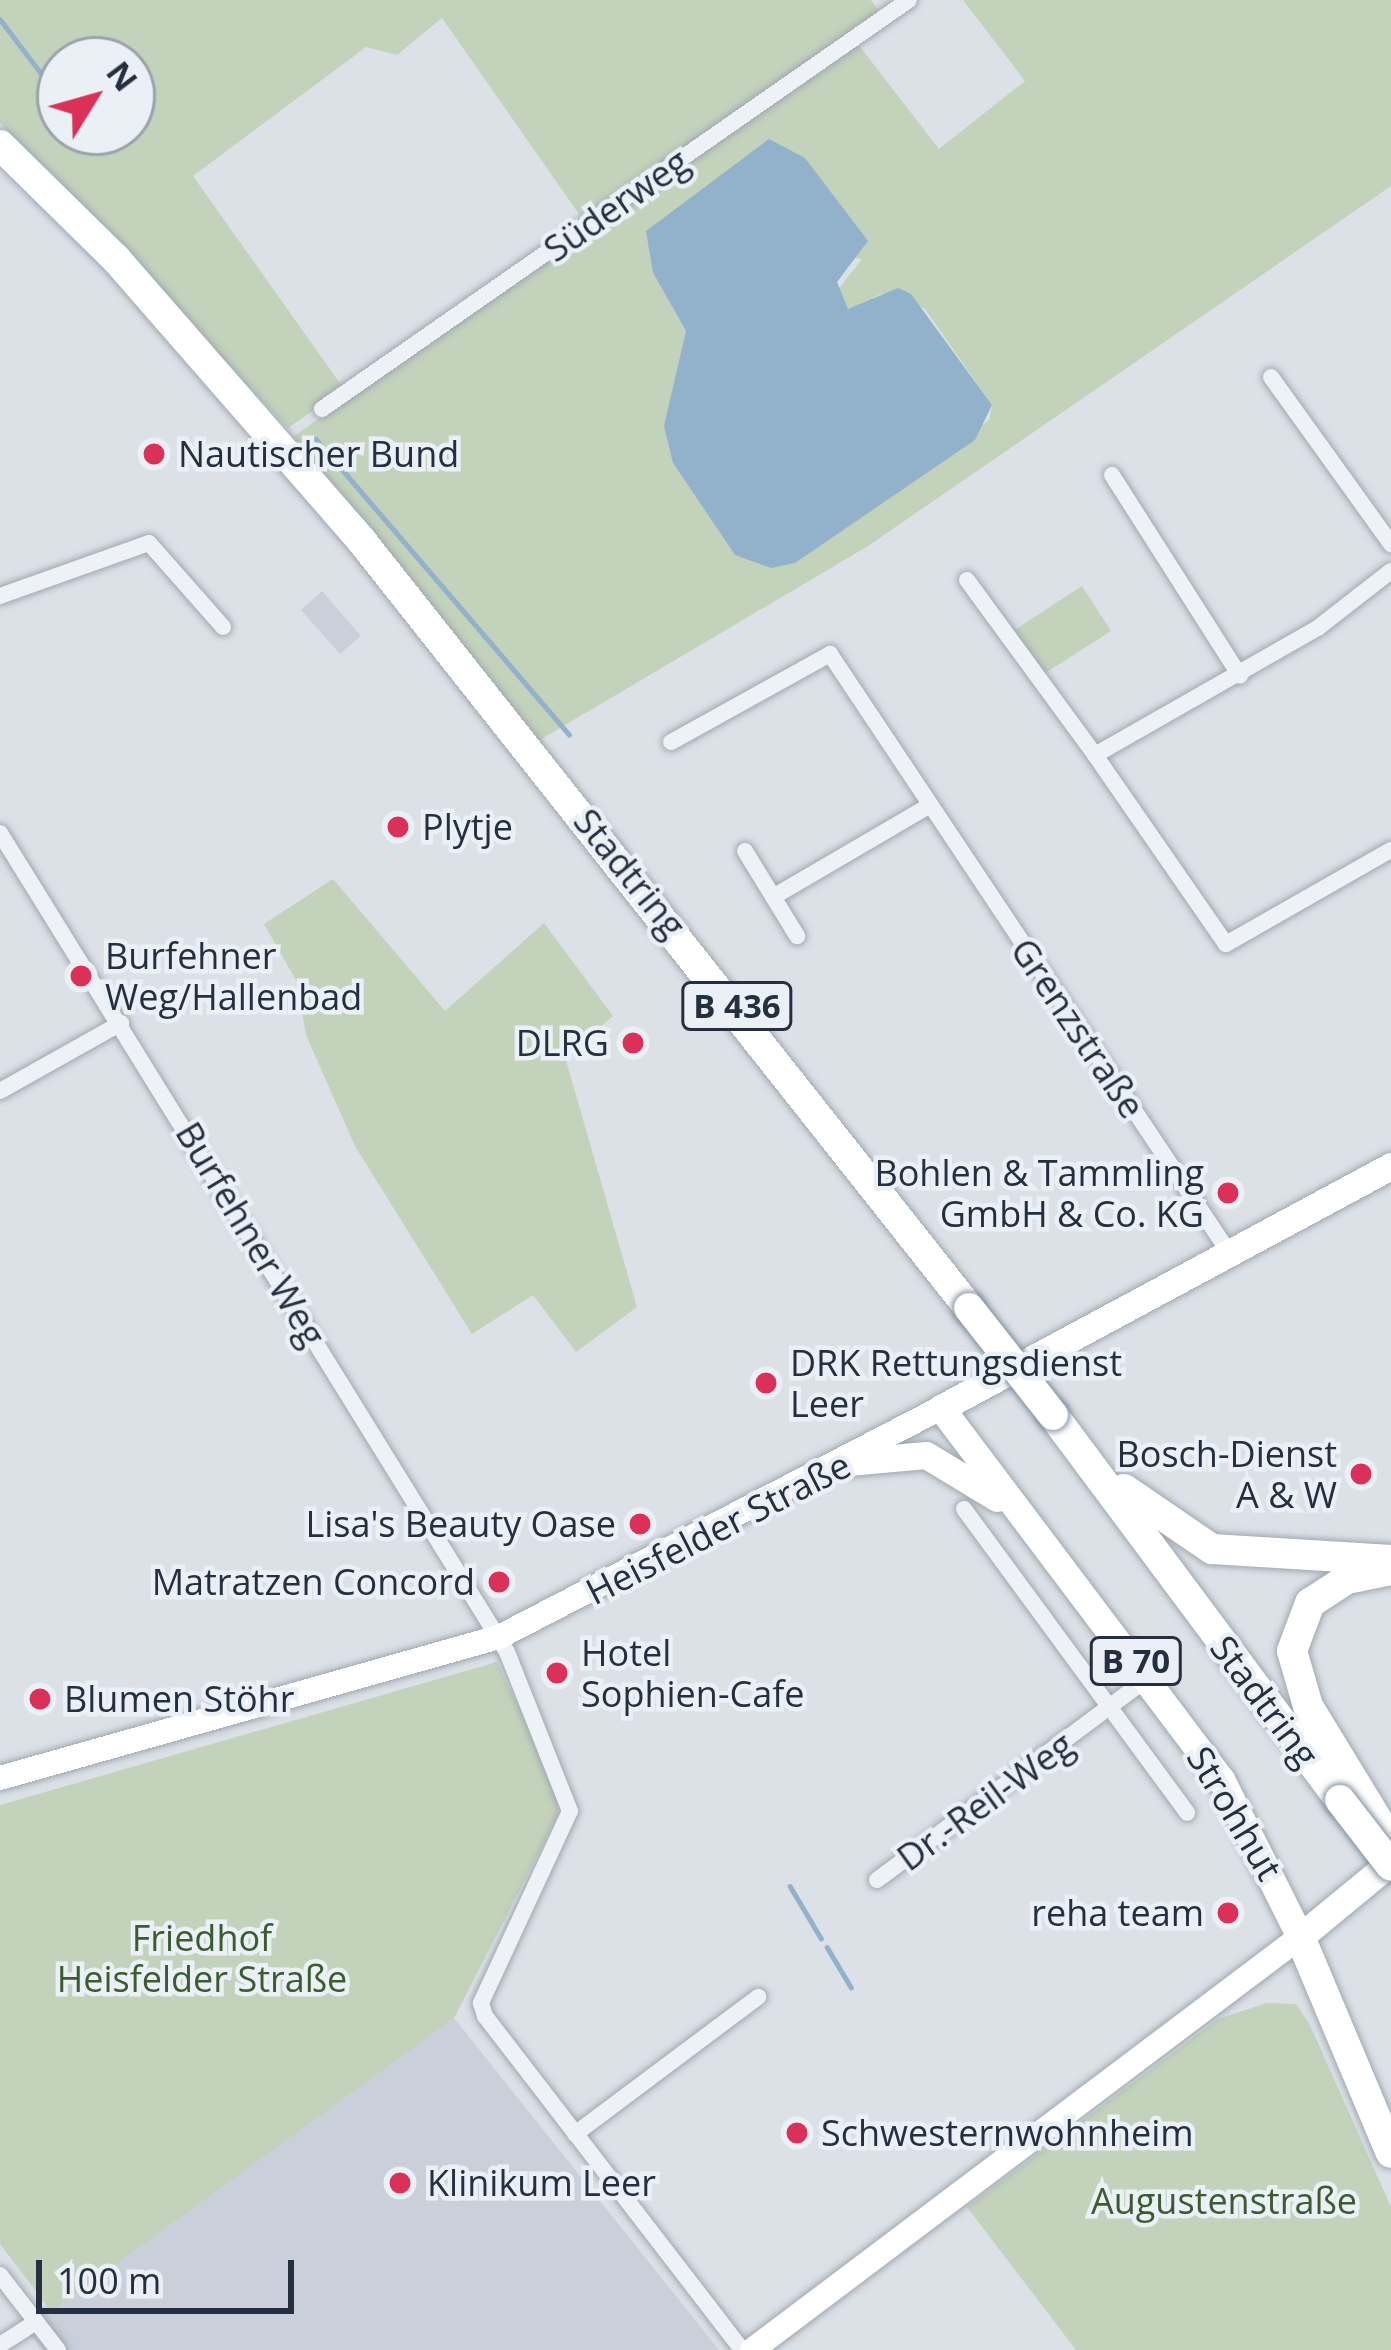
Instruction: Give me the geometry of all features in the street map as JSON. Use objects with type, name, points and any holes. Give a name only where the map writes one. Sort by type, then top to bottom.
[{"type":"highway","name":"Stadtring","points":[[0,145],[116,259],[361,540],[1349,1792],[1391,1864]]},
{"type":"highway","points":[[1053,1415],[1133,1498],[1212,1549],[1391,1560]]},
{"type":"highway","points":[[1391,1570],[1329,1589],[1293,1635],[1308,1706],[1349,1792],[1391,1842]]},
{"type":"highway","name":"B 70","points":[[1300,1937],[1391,2152]]},
{"type":"main road","name":"Heisfelder Straße","points":[[0,1778],[499,1637],[848,1462],[1391,1166]]},
{"type":"main road","name":"Strohhut","points":[[941,1408],[1148,1678],[1243,1814],[1300,1937]]},
{"type":"main road","points":[[848,1462],[906,1453],[949,1462],[1049,1545]]},
{"type":"main road","points":[[752,2350],[1391,1864]]},
{"type":"street","name":"Süderweg","points":[[322,409],[909,0]]},
{"type":"street","points":[[1271,377],[1391,544]]},
{"type":"street","points":[[1112,476],[1240,676]]},
{"type":"street","points":[[0,596],[149,543],[223,627]]},
{"type":"street","points":[[1095,755],[1240,676],[1391,571]]},
{"type":"street","points":[[967,580],[1226,944],[1391,850]]},
{"type":"street","name":"Grenzstraße","points":[[671,742],[830,653],[1228,1251]]},
{"type":"street","points":[[773,896],[929,806]]},
{"type":"street","name":"Burfehner Weg","points":[[0,833],[499,1637],[567,1782],[570,1811],[481,2003],[575,2134]]},
{"type":"street","points":[[745,850],[797,936]]},
{"type":"street","points":[[0,1091],[122,1023]]},
{"type":"street","name":"Strohhut","points":[[964,1509],[1187,1813]]},
{"type":"street","name":"Dr.-Reil-Weg","points":[[877,1880],[1148,1678]]},
{"type":"street","points":[[742,2350],[575,2134],[758,1997]]},
{"type":"street","points":[[0,2275],[58,2350]]},
{"type":"street","points":[[0,2345],[37,2322]]},
{"type":"shaded area","points":[[322,591],[361,636],[340,654],[301,610]]},
{"type":"shaded area","name":"Klinikum Leer","points":[[454,2018],[719,2350],[43,2350],[21,2323]]},
{"type":"green space","points":[[0,0],[871,0],[882,15],[854,39],[939,149],[1025,81],[963,0],[1391,0],[1391,186],[868,546],[538,741],[293,437],[588,227],[442,18],[397,55],[366,47],[193,176],[344,389],[288,428],[0,123]],"holes":[[[647,231],[862,259],[835,293],[849,310],[881,294],[925,309],[992,405],[989,420],[795,563],[735,555],[673,463],[686,331],[653,273]]]},
{"type":"green space","points":[[1082,586],[1111,631],[1036,679],[1007,635]]},
{"type":"green space","points":[[333,879],[445,1011],[544,923],[613,1016],[565,1057],[637,1307],[576,1352],[533,1295],[472,1334],[355,1146],[306,1035],[297,982],[264,924]]},
{"type":"green space","name":"Friedhof Heisfelder Straße","points":[[497,1662],[558,1789],[558,1815],[454,2018],[51,2311],[0,2244],[0,1805]]},
{"type":"green space","name":"Augustenstraße","points":[[1267,2003],[1296,2004],[1309,2023],[1391,2207],[1391,2350],[1076,2350],[967,2207],[1218,2019]]},
{"type":"water","points":[[769,139],[805,158],[868,241],[837,282],[848,309],[898,288],[911,294],[992,405],[975,440],[795,563],[771,568],[735,555],[673,463],[664,426],[686,331],[653,273],[646,231]]},
{"type":"waterway","points":[[0,19],[36,66]]},
{"type":"waterway","points":[[316,439],[569,734]]},
{"type":"waterway","points":[[790,1886],[821,1938]]},
{"type":"waterway","points":[[827,1947],[851,1987]]},
{"type":"place","name":"Nautischer Bund","points":[[154,454]]},
{"type":"place","name":"Plytje","points":[[398,827]]},
{"type":"place","name":"Burfehner Weg/Hallenbad","points":[[81,976]]},
{"type":"place","name":"DLRG","points":[[633,1043]]},
{"type":"place","name":"Bohlen & Tammling GmbH & Co. KG","points":[[1228,1193]]},
{"type":"place","name":"DRK Rettungsdienst Leer","points":[[766,1383]]},
{"type":"place","name":"Bosch-Dienst A & W","points":[[1361,1474]]},
{"type":"place","name":"Lisa's Beauty Oase","points":[[640,1524]]},
{"type":"place","name":"Matratzen Concord","points":[[499,1582]]},
{"type":"place","name":"Hotel Sophien-Cafe","points":[[557,1673]]},
{"type":"place","name":"Blumen Stöhr","points":[[40,1699]]},
{"type":"place","name":"reha team","points":[[1228,1913]]},
{"type":"place","name":"Schwesternwohnheim","points":[[797,2133]]},
{"type":"place","name":"Klinikum Leer","points":[[400,2183]]}]
